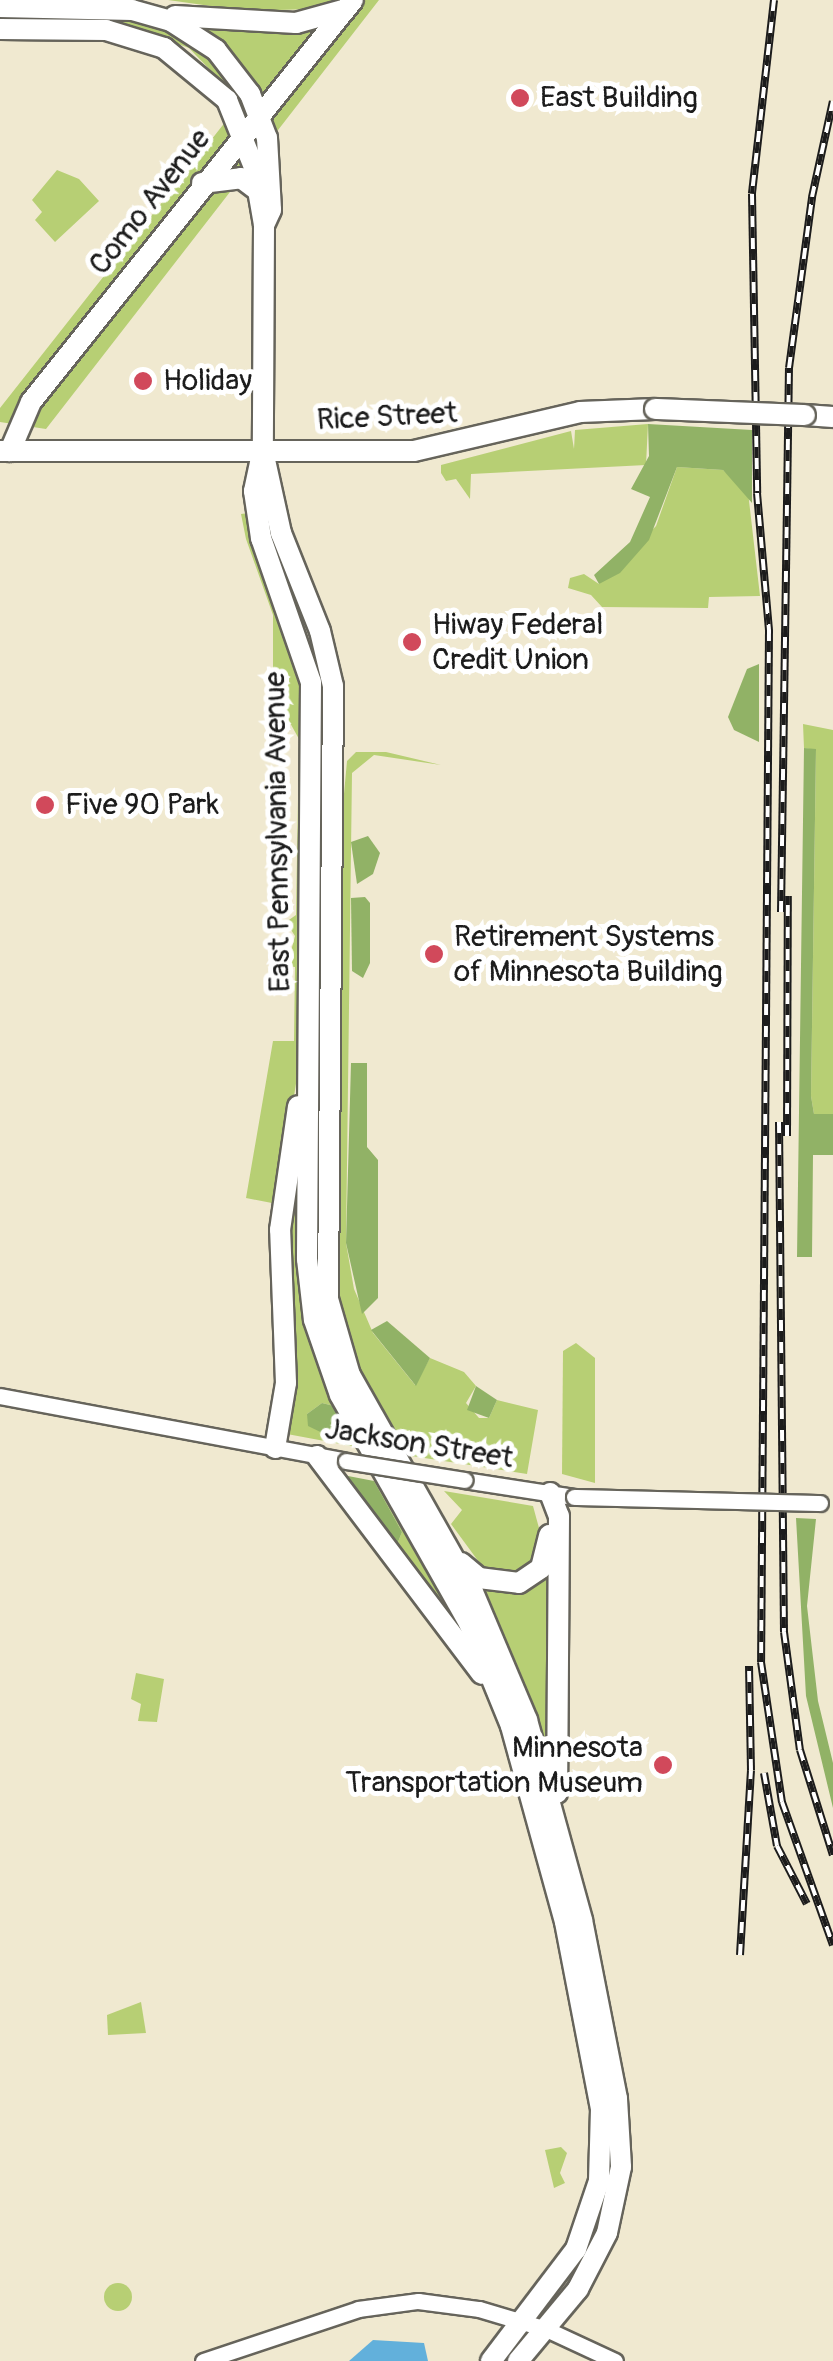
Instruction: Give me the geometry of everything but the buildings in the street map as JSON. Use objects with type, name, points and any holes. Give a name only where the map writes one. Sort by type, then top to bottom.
[{"type":"main road","points":[[0,7],[296,23],[349,5]]},
{"type":"main road","name":"Como Avenue","points":[[5,451],[31,402],[258,111],[349,5]]},
{"type":"main road","points":[[0,29],[82,12],[182,58],[219,91],[243,131],[264,225],[263,451]]},
{"type":"main road","points":[[152,14],[216,50],[258,111],[272,177],[271,210],[264,225]]},
{"type":"main road","points":[[202,183],[237,177],[257,190]]},
{"type":"main road","points":[[0,424],[31,402]]},
{"type":"main road","name":"Rice Street","points":[[5,451],[444,448],[580,412],[655,409],[833,417]]},
{"type":"main road","name":"East Pennsylvania Avenue","points":[[263,451],[254,491],[257,519],[311,682],[308,1278],[324,1358],[348,1412],[469,1624],[502,1702],[554,1875],[603,2130],[590,2215],[562,2275],[491,2361]]},
{"type":"main road","name":"East Pennsylvania Avenue","points":[[263,451],[281,533],[320,631],[332,686],[328,1300],[350,1375],[450,1549],[508,1669],[559,1830],[596,1985],[622,2144],[618,2190],[598,2254],[546,2329],[518,2361]]},
{"type":"main road","points":[[276,1448],[286,1383],[280,1230],[310,1034]]},
{"type":"main road","points":[[317,1456],[502,1702]]},
{"type":"main road","points":[[450,1549],[479,1578],[510,1584],[534,1576],[548,1558],[550,1494]]},
{"type":"main road","points":[[550,1494],[559,1516],[559,1830]]},
{"type":"street","name":"Jackson Street","points":[[0,1396],[317,1456],[550,1494],[826,1503]]},
{"type":"street","points":[[203,2361],[381,2304],[454,2304],[546,2329],[615,2361]]},
{"type":"green space","points":[[168,0],[379,0],[46,429],[0,422],[0,408],[241,102],[189,48],[100,15],[232,28],[311,9],[246,11]]},
{"type":"green space","points":[[57,170],[79,179],[99,201],[55,242],[35,220],[42,212],[32,200]]},
{"type":"green space","points":[[648,424],[646,465],[471,474],[470,499],[456,479],[446,481],[441,473],[441,465],[571,431],[574,449],[575,430]]},
{"type":"green space","points":[[648,424],[752,430],[752,503],[723,470],[677,467],[649,540],[620,573],[599,584],[594,575],[630,542],[650,497],[631,489],[649,456]]},
{"type":"green space","points":[[677,467],[723,470],[748,492],[760,596],[709,597],[708,608],[602,607],[591,595],[568,588],[570,578],[584,574],[599,584],[656,526]]},
{"type":"green space","points":[[249,513],[301,665],[301,1052],[277,1204],[246,1198],[273,1041],[294,1041],[295,967],[287,966],[295,936],[286,922],[296,915],[299,739],[289,721],[273,726],[273,615],[246,539],[241,514]]},
{"type":"green space","points":[[759,664],[759,742],[734,730],[728,717],[747,669]]},
{"type":"green space","points":[[803,724],[833,730],[833,1114],[814,1114],[811,1096],[816,750],[804,748]]},
{"type":"green space","points":[[804,748],[816,749],[811,1096],[814,1114],[833,1114],[833,1155],[813,1155],[812,1257],[797,1257]]},
{"type":"green space","points":[[356,752],[386,752],[441,765],[374,755],[352,773],[346,1243],[354,1289],[373,1333],[415,1385],[430,1358],[464,1372],[476,1386],[466,1403],[479,1418],[489,1418],[497,1400],[538,1410],[527,1474],[405,1455],[361,1379],[335,1295],[339,849],[347,761]]},
{"type":"green space","points":[[368,836],[380,853],[373,874],[357,884],[351,842]]},
{"type":"green space","points":[[365,897],[370,903],[370,963],[363,978],[352,971],[351,898]]},
{"type":"green space","points":[[351,1063],[367,1063],[367,1147],[378,1160],[378,1298],[362,1314],[346,1243]]},
{"type":"green space","points":[[301,1165],[338,1407],[322,1403],[307,1414],[328,1437],[351,1429],[362,1448],[287,1434],[286,1278],[292,1197]]},
{"type":"green space","points":[[387,1321],[430,1358],[416,1386],[371,1330]]},
{"type":"green space","points":[[576,1343],[595,1358],[595,1483],[562,1474],[563,1351]]},
{"type":"green space","points":[[476,1386],[497,1400],[489,1418],[467,1410]]},
{"type":"green space","points":[[322,1403],[338,1407],[351,1429],[337,1440],[308,1426],[307,1414]]},
{"type":"green space","points":[[348,1476],[374,1481],[402,1532],[396,1547],[349,1487]]},
{"type":"green space","points":[[374,1481],[382,1482],[475,1650],[396,1547],[402,1532]]},
{"type":"green space","points":[[444,1491],[533,1506],[542,1539],[528,1573],[487,1573],[451,1524],[462,1510]]},
{"type":"green space","points":[[796,1518],[816,1519],[807,1606],[818,1701],[833,1763],[833,1808],[806,1696]]},
{"type":"green space","points":[[551,1559],[549,1753],[479,1586],[508,1592]]},
{"type":"green space","points":[[136,1673],[164,1679],[157,1722],[138,1721],[141,1704],[131,1699]]},
{"type":"green space","points":[[141,2002],[146,2033],[108,2035],[107,2015]]},
{"type":"green space","points":[[561,2147],[567,2153],[560,2173],[565,2183],[554,2188],[545,2150]]},
{"type":"green space","points":[[118,2283],[128,2287],[132,2297],[128,2307],[118,2311],[108,2307],[104,2297],[108,2287]]},
{"type":"water","points":[[373,2340],[424,2343],[428,2361],[349,2361]]},
{"type":"railway","points":[[774,0],[752,194],[757,493],[769,630],[761,1662],[782,1802],[833,1945]]},
{"type":"railway","points":[[781,912],[789,368],[812,197],[833,101]]},
{"type":"railway","points":[[787,1136],[788,896]]},
{"type":"railway","points":[[779,1122],[784,1632],[800,1750],[833,1855]]},
{"type":"railway","points":[[740,1955],[751,1770],[749,1666]]},
{"type":"railway","points":[[764,1773],[777,1846],[807,1904]]},
{"type":"railway","points":[[629,1786],[635,1779]]},
{"type":"place","name":"East Building","points":[[520,98]]},
{"type":"place","name":"Holiday","points":[[143,381]]},
{"type":"place","name":"Hiway Federal Credit Union","points":[[412,642]]},
{"type":"place","name":"Five 90 Park","points":[[45,805]]},
{"type":"place","name":"Retirement Systems of Minnesota Building","points":[[434,954]]},
{"type":"place","name":"Minnesota Transportation Museum","points":[[663,1765]]}]
